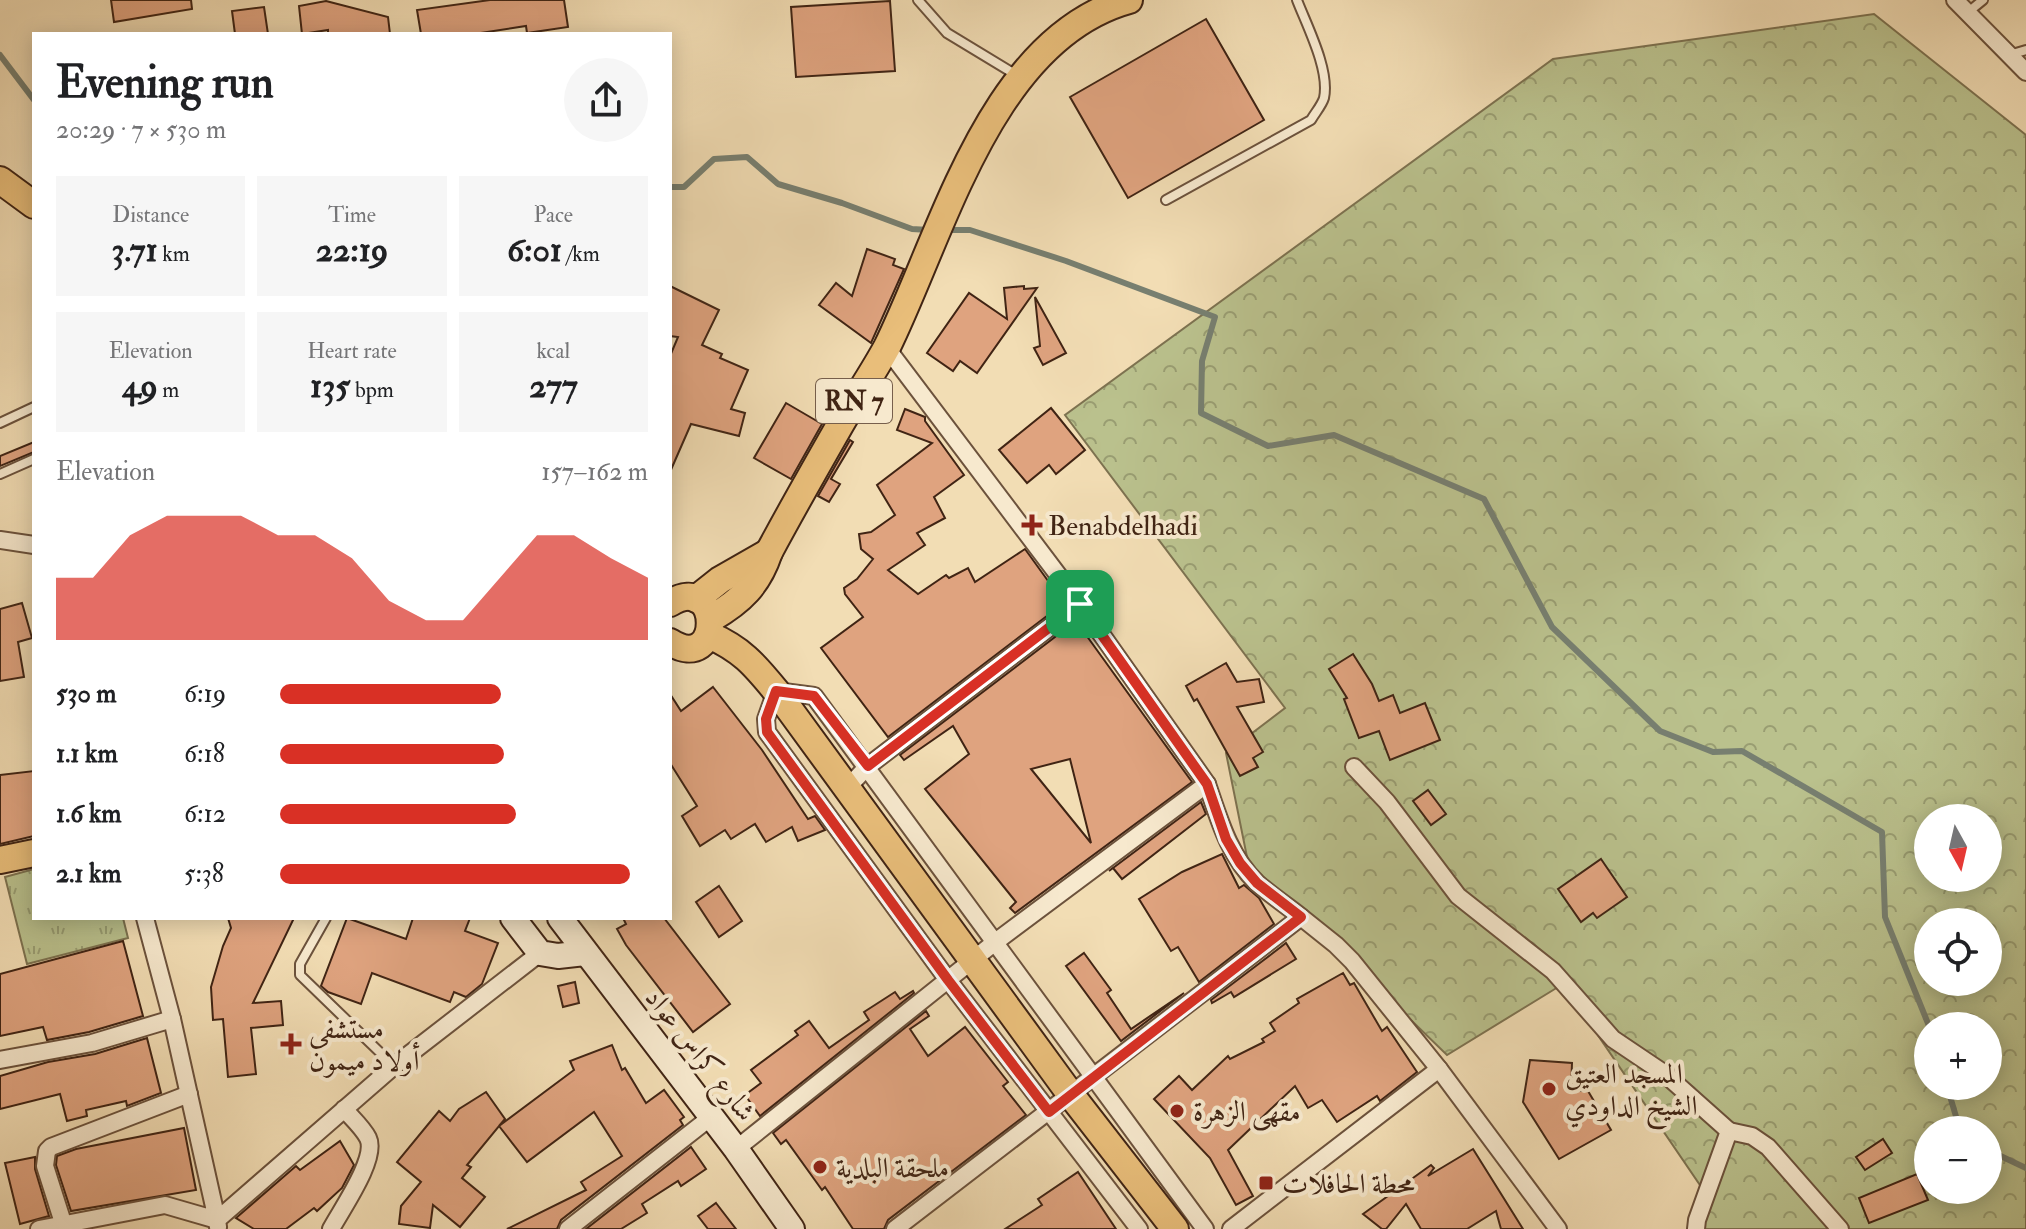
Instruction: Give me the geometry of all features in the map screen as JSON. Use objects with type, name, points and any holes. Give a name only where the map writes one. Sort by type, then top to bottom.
[{"type":"main road","name":"RN 7","points":[[688,610],[746,595],[763,569],[769,552],[886,347],[930,245],[989,123],[1021,77],[1075,26],[1105,7],[1129,0]]},
{"type":"main road","points":[[0,180],[32,204]]},
{"type":"main road","points":[[672,645],[697,646],[688,610]]},
{"type":"main road","points":[[688,610],[750,659],[847,788],[984,951],[1071,1095],[1175,1229]]},
{"type":"main road","points":[[0,860],[32,853]]},
{"type":"street","points":[[1955,0],[2018,53],[2026,72]]},
{"type":"street","points":[[886,347],[1080,604],[1207,784],[1226,839],[1240,863],[1257,883],[1352,961],[1439,1069],[1558,1229]]},
{"type":"street","points":[[0,540],[32,545]]},
{"type":"street","points":[[847,788],[868,766],[1080,604]]},
{"type":"street","points":[[1139,1229],[948,980],[767,732],[766,719],[776,691],[814,696],[868,766],[984,951],[1094,1078],[1205,1229]]},
{"type":"street","points":[[1354,767],[1387,802],[1458,896],[1553,971],[1613,1039],[1665,1074],[1729,1131],[1752,1136],[1768,1147],[1840,1229]]},
{"type":"street","points":[[736,1149],[984,951],[1207,784]]},
{"type":"street","points":[[895,1229],[1301,917]]},
{"type":"street","points":[[146,920],[172,1019],[218,1225]]},
{"type":"street","points":[[515,920],[540,953],[558,956],[585,953]]},
{"type":"street","name":"شارع كراس عواد","points":[[561,920],[736,1149],[792,1229]]},
{"type":"street","points":[[218,1225],[394,1066],[540,953]]},
{"type":"street","points":[[0,1060],[92,1043],[172,1019]]},
{"type":"street","points":[[1231,1229],[1439,1069]]},
{"type":"street","points":[[64,1226],[45,1166],[47,1151],[189,1094]]},
{"type":"street","points":[[331,1229],[369,1160],[368,1138],[344,1109]]},
{"type":"street","points":[[568,1229],[711,1117]]},
{"type":"street","points":[[1696,1229],[1729,1131]]},
{"type":"street","points":[[39,1229],[165,1205],[218,1225]]},
{"type":"lane","points":[[918,0],[947,33],[1021,77]]},
{"type":"lane","points":[[1166,200],[1311,120],[1323,101],[1325,84],[1323,69],[1297,0]]},
{"type":"lane","points":[[1967,13],[1983,0]]},
{"type":"lane","points":[[0,423],[32,408]]},
{"type":"lane","points":[[0,474],[32,460]]},
{"type":"lane","points":[[325,920],[300,964],[300,975],[394,1066]]},
{"type":"green space","points":[[1874,14],[2026,135],[2026,1229],[1697,1229],[1706,1194],[1563,984],[1447,1055],[1248,862],[1226,753],[1285,708],[1065,415],[1553,59]]},
{"type":"green space","points":[[32,870],[32,920],[124,920],[128,938],[27,964],[5,877]]},
{"type":"building","points":[[111,0],[191,0],[192,9],[114,22]]},
{"type":"building","points":[[490,0],[564,0],[568,27],[534,32],[527,32],[526,26],[487,32],[421,32],[417,10]]},
{"type":"building","points":[[326,1],[388,17],[390,32],[302,32],[299,6]]},
{"type":"building","points":[[890,1],[895,71],[796,77],[791,7]]},
{"type":"building","points":[[264,7],[268,32],[235,32],[232,11]]},
{"type":"building","points":[[1206,19],[1264,120],[1128,198],[1070,97]]},
{"type":"building","points":[[867,249],[895,259],[893,265],[904,269],[871,343],[819,305],[836,283],[852,296]]},
{"type":"building","points":[[1024,286],[1024,289],[1037,288],[977,373],[960,361],[953,371],[927,353],[969,293],[1007,319],[1004,288]]},
{"type":"building","points":[[672,287],[719,310],[702,345],[722,354],[720,358],[748,370],[731,409],[745,413],[739,436],[691,424],[672,467],[672,351],[678,337],[672,336]]},
{"type":"building","points":[[1035,297],[1066,353],[1043,365],[1034,348],[1040,346]]},
{"type":"building","points":[[786,403],[822,424],[791,479],[754,458]]},
{"type":"building","points":[[1051,408],[1085,450],[1056,474],[1049,465],[1027,483],[999,450]]},
{"type":"building","points":[[905,409],[925,417],[964,475],[934,497],[945,518],[917,533],[925,545],[888,570],[918,594],[946,575],[949,578],[968,568],[975,582],[1025,549],[1064,603],[888,737],[821,648],[863,617],[845,594],[844,588],[857,579],[873,559],[861,549],[859,534],[871,532],[895,515],[877,485],[932,443],[897,430]]},
{"type":"building","points":[[850,440],[853,442],[831,479],[840,484],[829,502],[818,496]]},
{"type":"building","points":[[32,443],[32,453],[0,466],[0,456]]},
{"type":"building","points":[[22,603],[32,638],[18,642],[24,677],[0,681],[0,609]]},
{"type":"building","points":[[1076,621],[1192,782],[1015,913],[1010,908],[1016,902],[925,789],[969,754],[953,726],[904,760],[900,755]],"holes":[[[1070,759],[1091,843],[1031,769]]]},
{"type":"building","points":[[1353,654],[1379,701],[1393,695],[1400,713],[1425,703],[1440,740],[1390,760],[1379,731],[1359,738],[1344,699],[1347,698],[1329,669]]},
{"type":"building","points":[[1226,663],[1237,682],[1259,679],[1264,702],[1237,707],[1263,752],[1253,758],[1258,767],[1240,776],[1197,699],[1194,701],[1186,686]]},
{"type":"building","points":[[713,687],[762,750],[808,819],[815,816],[825,830],[798,841],[792,827],[766,842],[755,824],[731,839],[725,830],[700,846],[682,816],[697,806],[672,766],[672,697],[681,711]]},
{"type":"building","points":[[32,771],[32,836],[0,844],[0,775]]},
{"type":"building","points":[[1428,790],[1446,814],[1431,825],[1413,801]]},
{"type":"building","points":[[1201,802],[1206,814],[1122,879],[1113,868]]},
{"type":"building","points":[[1222,854],[1239,888],[1244,885],[1259,898],[1274,924],[1199,982],[1178,947],[1171,951],[1139,899],[1182,872]]},
{"type":"building","points":[[1601,859],[1627,897],[1597,918],[1593,913],[1581,922],[1558,889]]},
{"type":"building","points":[[719,886],[742,921],[719,937],[696,902]]},
{"type":"building","points":[[229,920],[293,920],[253,1003],[281,1001],[283,1025],[251,1028],[256,1074],[228,1077],[223,1019],[213,1020],[211,987],[231,928]]},
{"type":"building","points":[[346,920],[406,939],[412,920],[469,920],[465,931],[498,943],[482,984],[466,997],[454,992],[450,1002],[372,973],[361,1004],[328,992],[321,986]]},
{"type":"building","points":[[624,920],[666,920],[730,1004],[693,1032],[626,945],[617,929],[626,924]]},
{"type":"building","points":[[123,941],[143,1016],[89,1032],[47,1040],[43,1027],[0,1036],[0,974]]},
{"type":"building","points":[[1286,943],[1296,959],[1234,997],[1231,992],[1212,1003],[1211,1000]]},
{"type":"building","points":[[1084,953],[1111,990],[1107,993],[1131,1029],[1184,993],[1121,1041],[1066,966]]},
{"type":"building","points":[[1343,973],[1350,985],[1354,983],[1382,1031],[1387,1027],[1417,1072],[1380,1101],[1377,1096],[1337,1122],[1322,1100],[1308,1108],[1295,1086],[1228,1150],[1253,1196],[1236,1205],[1210,1158],[1154,1099],[1179,1076],[1192,1090],[1228,1056],[1230,1059],[1264,1042],[1262,1039],[1275,1031],[1270,1023],[1299,1003],[1297,999]]},
{"type":"building","points":[[575,982],[579,1003],[563,1007],[558,986]]},
{"type":"building","points":[[913,991],[760,1116],[745,1095],[761,1083],[751,1070],[798,1035],[795,1031],[809,1021],[829,1048],[869,1020],[864,1012],[895,992],[900,999]]},
{"type":"building","points":[[926,1011],[929,1016],[910,1029],[928,1056],[965,1027],[1008,1082],[1003,1086],[1026,1115],[888,1220],[884,1229],[853,1229],[825,1187],[822,1190],[786,1140],[781,1144],[773,1133]]},
{"type":"building","points":[[147,1038],[161,1093],[127,1106],[126,1101],[86,1110],[87,1116],[67,1121],[60,1094],[0,1109],[0,1076],[48,1062],[95,1054]]},
{"type":"building","points":[[612,1045],[622,1070],[625,1068],[646,1103],[664,1090],[684,1117],[680,1120],[683,1125],[561,1220],[557,1229],[507,1229],[586,1190],[581,1182],[622,1156],[594,1112],[527,1162],[499,1126],[574,1070],[570,1061]]},
{"type":"building","points":[[1530,1060],[1572,1063],[1571,1091],[1588,1091],[1611,1130],[1559,1159],[1523,1102]]},
{"type":"building","points":[[486,1092],[505,1119],[467,1165],[471,1167],[462,1178],[485,1197],[460,1227],[433,1205],[430,1228],[399,1224],[401,1206],[421,1182],[397,1162],[439,1111],[450,1121],[459,1109]]},
{"type":"building","points":[[184,1128],[196,1190],[71,1211],[56,1165],[57,1156],[76,1149]]},
{"type":"building","points":[[1883,1139],[1892,1153],[1865,1170],[1856,1157]]},
{"type":"building","points":[[340,1141],[354,1165],[342,1188],[317,1211],[314,1208],[286,1229],[254,1229],[236,1218],[296,1166],[300,1170]]},
{"type":"building","points":[[691,1147],[706,1169],[681,1186],[678,1181],[642,1204],[647,1213],[621,1229],[586,1229]]},
{"type":"building","points":[[1473,1149],[1523,1229],[1501,1229],[1496,1211],[1467,1229],[1421,1229],[1406,1204],[1386,1229],[1363,1214],[1431,1165],[1434,1168],[1428,1176]]},
{"type":"building","points":[[35,1157],[35,1169],[49,1216],[20,1224],[5,1163]]},
{"type":"building","points":[[1078,1172],[1116,1229],[1005,1229],[1042,1205],[1038,1199]]},
{"type":"building","points":[[1914,1175],[1914,1204],[1918,1204],[1869,1223],[1859,1198]]},
{"type":"building","points":[[716,1203],[736,1229],[708,1229],[698,1216]]},
{"type":"waterway","points":[[0,55],[32,97]]},
{"type":"waterway","points":[[672,187],[684,187],[714,159],[747,157],[778,184],[912,229],[929,230]]},
{"type":"waterway","points":[[945,230],[970,230],[1066,261],[1215,317],[1202,361],[1201,413],[1268,446],[1334,435],[1484,499],[1552,627],[1660,731],[1713,752],[1742,751],[1882,832],[1885,917],[1923,1012]]},
{"type":"waterway","points":[[1951,1100],[1956,1116]]},
{"type":"waterway","points":[[2002,1157],[2026,1168]]},
{"type":"place","name":"Benabdelhadi","points":[[1032,525]]},
{"type":"place","name":"مستشفى أولاد ميمون","points":[[291,1044]]},
{"type":"place","name":"المسجد العتيق الشيخ الداودي","points":[[1549,1089]]},
{"type":"place","name":"مقهى الزهرة","points":[[1177,1111]]},
{"type":"place","name":"ملحقة البلدية","points":[[820,1167]]},
{"type":"place","name":"محطة الحافلات","points":[[1266,1183]]},
{"type":"route","points":[[1080,604],[1207,784],[1226,839],[1240,863],[1257,883],[1301,917],[1049,1112],[948,980],[767,732],[766,719],[776,691],[814,696],[868,766],[1080,604]]}]
